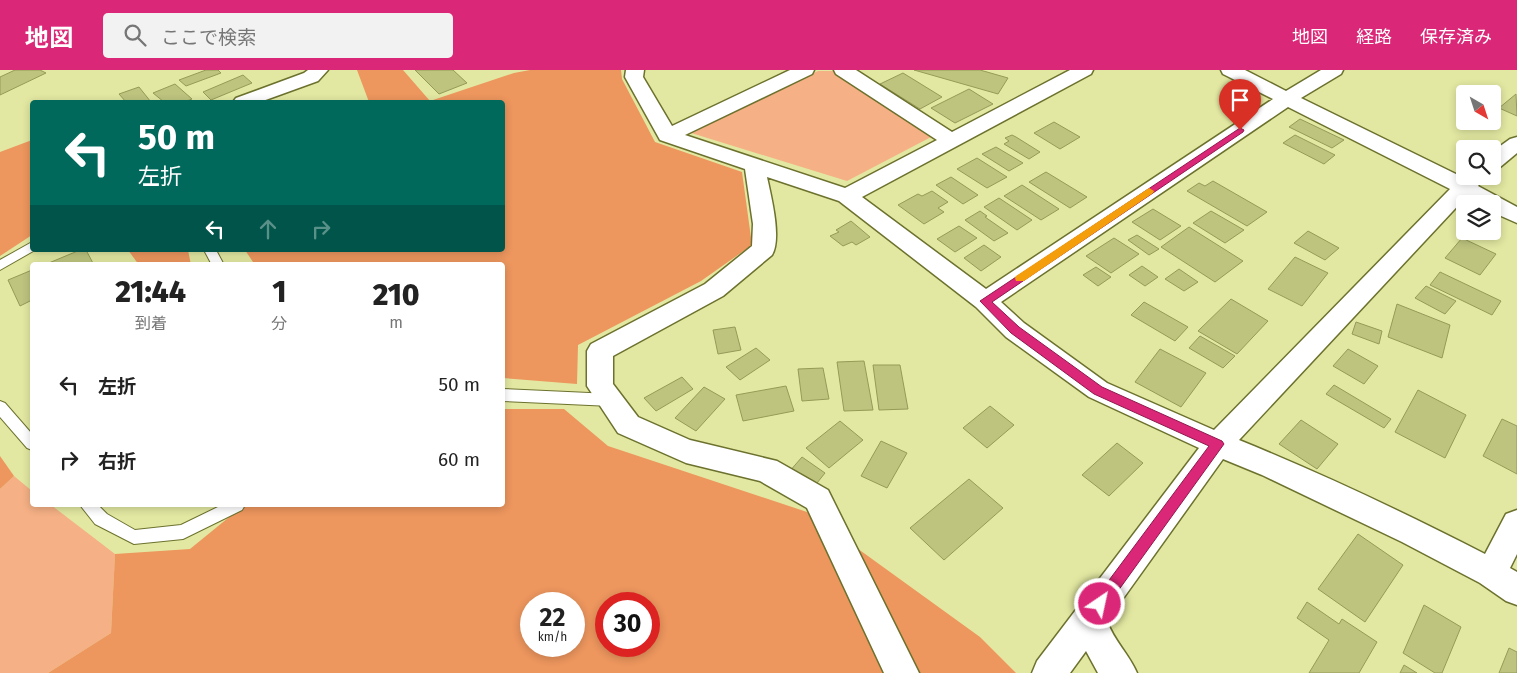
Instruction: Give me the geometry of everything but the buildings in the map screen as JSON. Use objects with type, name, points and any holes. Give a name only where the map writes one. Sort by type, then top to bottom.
[{"type":"street","points":[[249,100],[312,77],[319,70]]},
{"type":"street","points":[[634,70],[634,77],[667,136],[847,196],[985,301],[1015,330],[1098,390],[1299,478],[1413,532],[1491,573],[1517,590]]},
{"type":"street","points":[[667,136],[805,70]]},
{"type":"street","points":[[843,70],[950,140]]},
{"type":"street","points":[[847,196],[1084,70]]},
{"type":"street","points":[[1230,70],[1456,175]]},
{"type":"street","points":[[985,301],[1288,98],[1334,70]]},
{"type":"street","points":[[1501,156],[1517,143]]},
{"type":"street","points":[[755,165],[764,224],[764,249],[714,290],[600,351],[600,386],[628,425],[686,451],[767,470],[818,499],[902,673]]},
{"type":"street","points":[[1048,673],[1090,619],[1110,589],[1218,444],[1466,185]]},
{"type":"street","points":[[1475,185],[1517,216]]},
{"type":"street","points":[[1491,573],[1517,522]]},
{"type":"street","points":[[1090,619],[1099,643],[1120,673]]},
{"type":"lane","points":[[0,266],[30,247]]},
{"type":"lane","points":[[505,395],[611,400]]},
{"type":"lane","points":[[0,408],[30,442]]},
{"type":"lane","points":[[90,507],[101,519],[134,537],[183,532],[233,507]]},
{"type":"shaded area","points":[[357,70],[403,70],[429,100],[368,100]]},
{"type":"shaded area","points":[[530,70],[621,70],[622,79],[655,142],[742,172],[752,245],[701,281],[578,345],[577,384],[505,378],[505,262],[253,262],[246,252],[505,252],[505,100],[433,100],[514,73]]},
{"type":"shaded area","points":[[818,71],[835,71],[933,136],[847,181],[688,132]]},
{"type":"shaded area","points":[[30,141],[30,236],[0,256],[0,152]]},
{"type":"shaded area","points":[[129,252],[188,252],[190,262],[137,262]]},
{"type":"shaded area","points":[[505,409],[564,409],[608,446],[807,512],[980,637],[1016,673],[48,673],[111,633],[115,554],[190,549],[242,507],[505,507]]},
{"type":"shaded area","points":[[0,456],[14,476],[0,489]]},
{"type":"shaded area","points":[[14,476],[30,489],[30,507],[54,507],[115,554],[111,633],[48,673],[0,673],[0,489]]},
{"type":"slow traffic","points":[[1020,278],[1149,191]]},
{"type":"route","points":[[1100,604],[1218,444],[1098,390],[1015,330],[985,301],[1240,130]]}]
